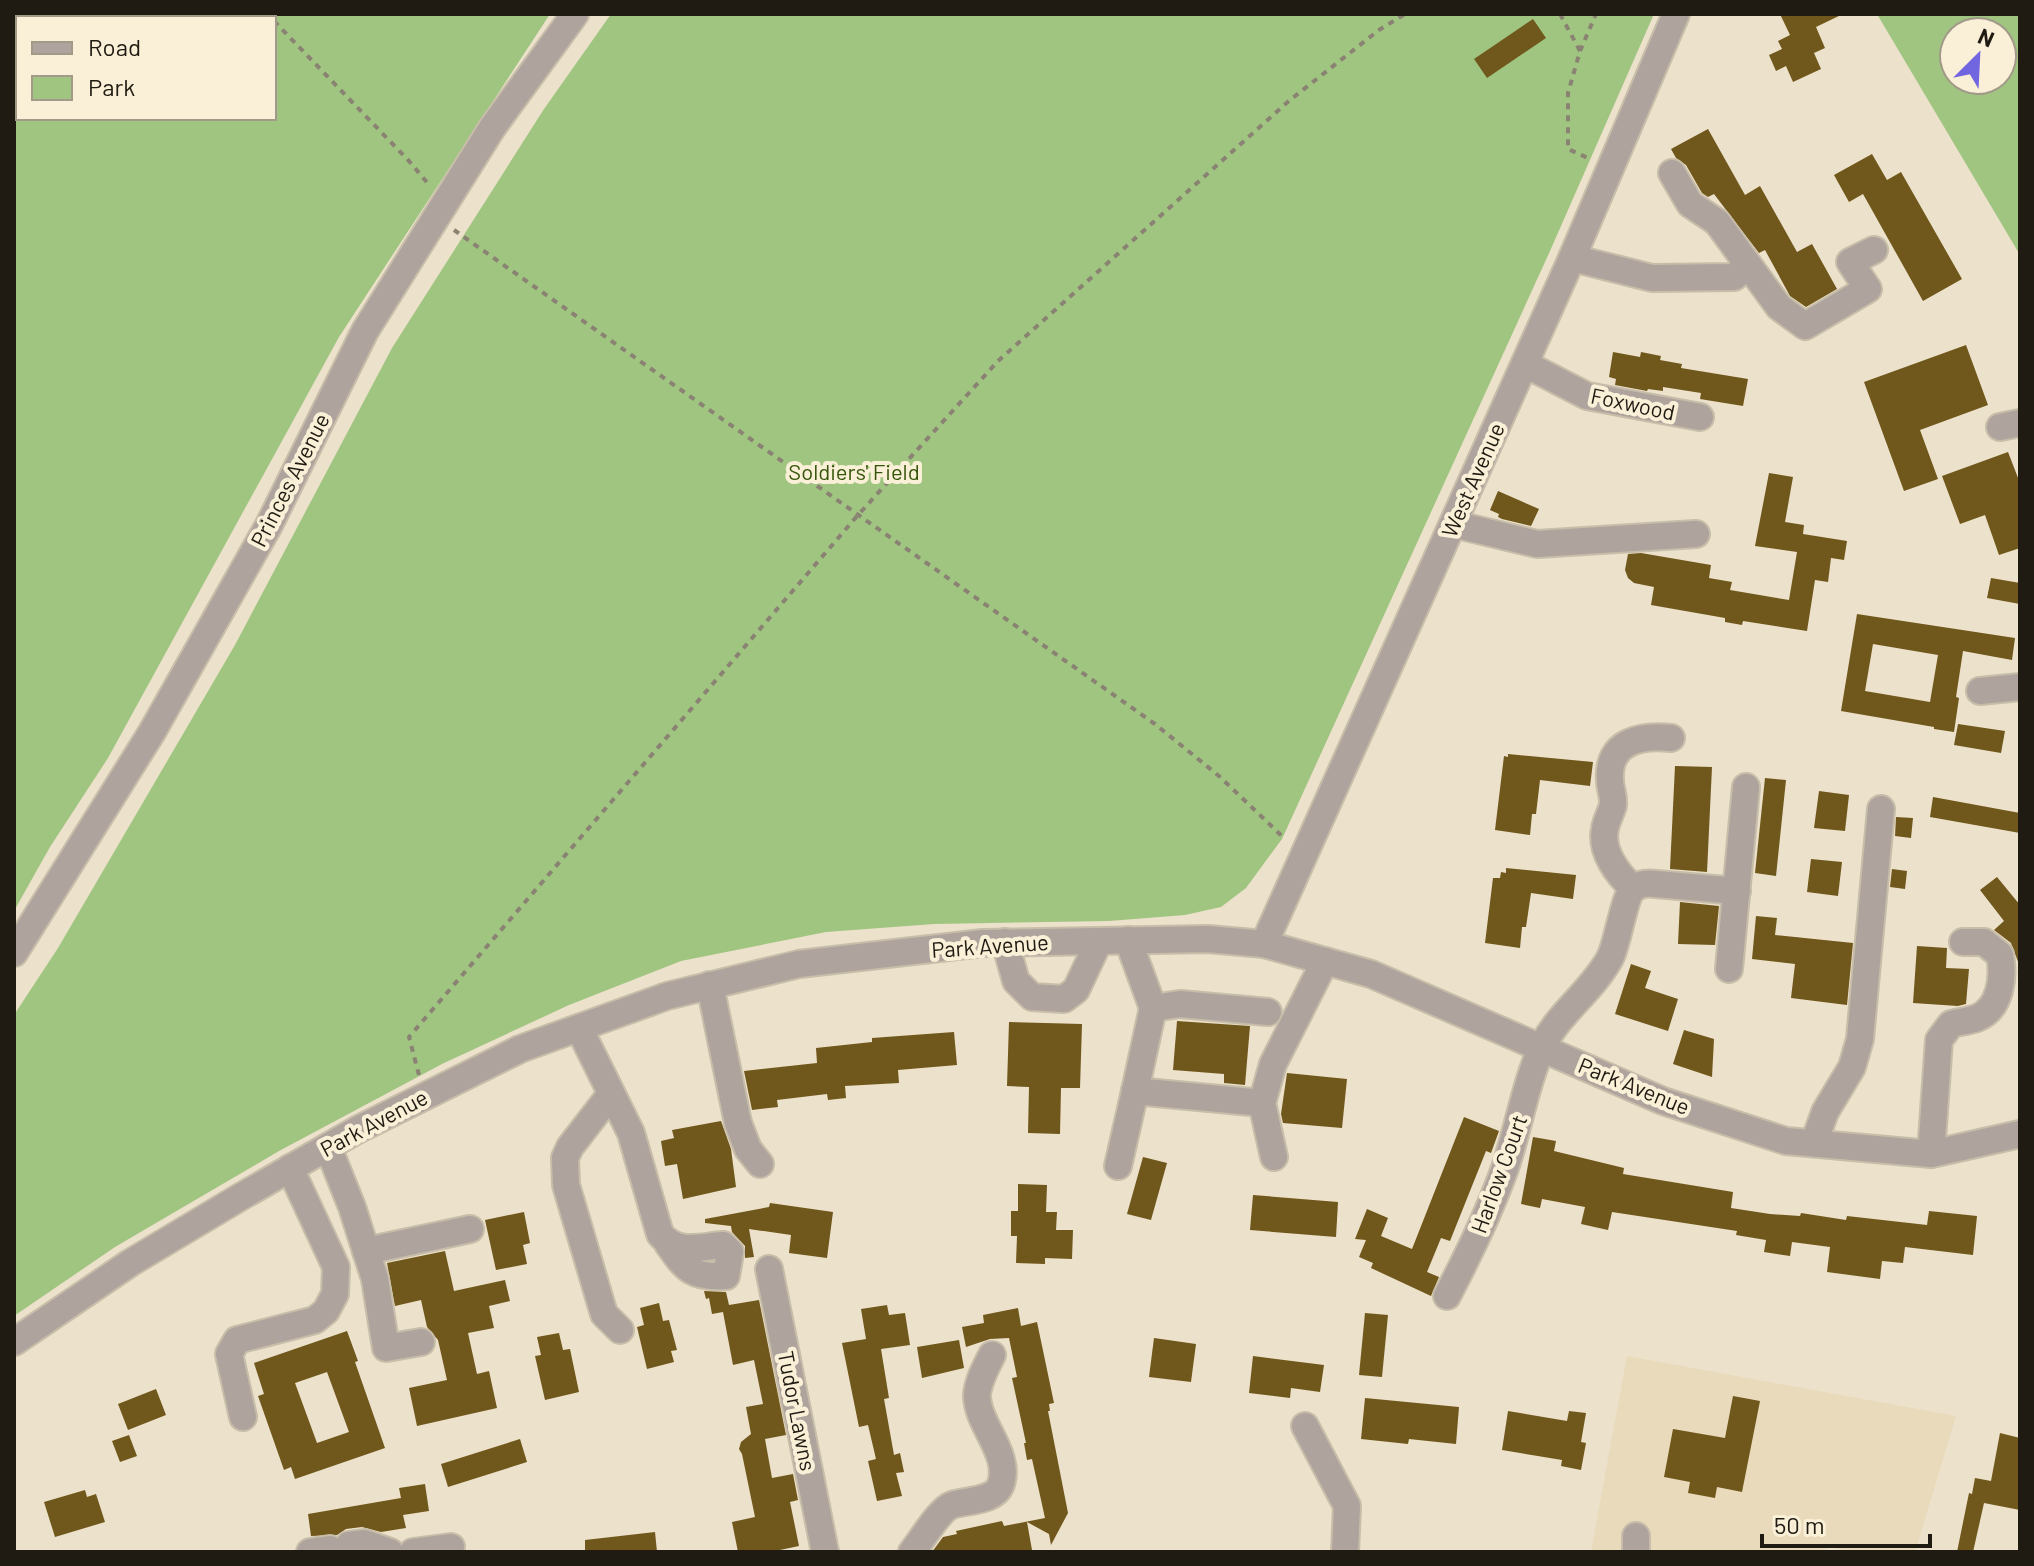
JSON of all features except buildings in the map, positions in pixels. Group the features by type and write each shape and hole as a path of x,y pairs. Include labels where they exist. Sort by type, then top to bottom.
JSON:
{"street":[{"name":"Princes Avenue","path":"14,953 152,732 269,525 365,331 492,128 575,14"},
{"name":"West Avenue","path":"1264,944 1572,258 1676,14"},
{"path":"1672,173 1690,204 1717,222 1779,307 1805,326 1868,289 1850,262 1874,250"},
{"path":"1572,258 1652,278 1734,277 1747,266"},
{"name":"Foxwood","path":"1525,364 1587,396 1700,417"},
{"path":"1453,524 1537,544 1696,534"},
{"path":"1980,691 2020,687"},
{"path":"1671,738 1648,736 1634,739 1615,758 1610,770 1613,803 1604,834 1614,869 1633,888 1644,883 1737,891"},
{"path":"1729,969 1746,787"},
{"path":"1814,1143 1825,1112 1852,1067 1860,1039 1881,809"},
{"name":"Harlow Court","path":"1447,1296 1482,1229 1542,1048 1554,1026 1592,985 1610,958 1633,888"},
{"name":"Park Avenue","path":"14,1342 130,1263 290,1168 520,1049 667,996 799,964 1005,942 1208,939 1264,944 1371,974 1663,1101 1786,1141 1931,1154 2020,1134"},
{"path":"1118,1166 1153,1008 1128,940"},
{"path":"1005,942 1016,981 1032,997 1064,999 1076,990 1099,941"},
{"path":"1931,1154 1939,1040 1951,1024 1979,1018 1988,1010 2000,988 2000,955 1984,942 1963,942"},
{"path":"1274,1157 1262,1103 1273,1064 1325,961"},
{"path":"710,985 738,1123 748,1149 760,1164"},
{"path":"1153,1008 1180,1004 1268,1012"},
{"path":"579,1028 631,1133 660,1234 668,1244"},
{"path":"1135,1091 1262,1103"},
{"path":"611,1094 570,1147 565,1170 566,1185 604,1314 620,1330"},
{"path":"328,1147 375,1279 386,1348 421,1342"},
{"path":"243,1417 229,1354 237,1340 315,1320 326,1311 335,1294 336,1267 290,1168"},
{"path":"366,1251 470,1229"},
{"name":"Tudor Lawns","path":"769,1269 825,1552"},
{"path":"912,1552 948,1506 997,1492 1001,1484 999,1456 977,1396 992,1355"},
{"path":"1305,1426 1347,1506 1345,1552"},
{"path":"330,1549 364,1543 390,1552"},
{"path":"413,1552 451,1547"}],"path":[{"path":"425,1097 409,1037 858,515 998,361 1290,100 1379,30 1405,14"},
{"path":"1560,14 1580,51"},
{"path":"1596,14 1580,51 1568,93 1568,149 1610,168"},
{"path":"276,23 409,161 440,210 528,282 1155,724 1219,776 1303,857"}],"shaded area":[{"path":"1627,1356 1956,1416 1915,1552 1858,1552 1828,1547 1825,1552 1591,1552"}],"green space":[{"path":"14,14 550,14 339,337 108,758 50,847 14,911"},
{"name":"Soldiers' Field","path":"611,14 1654,14 1550,251 1282,839 1246,888 1221,907 1185,915 1109,921 934,924 826,932 681,961 569,1005 442,1064 279,1151 115,1247 14,1316 14,1015 58,948 235,645 392,348 544,109"},
{"path":"1877,14 2020,14 2020,255"}]}
